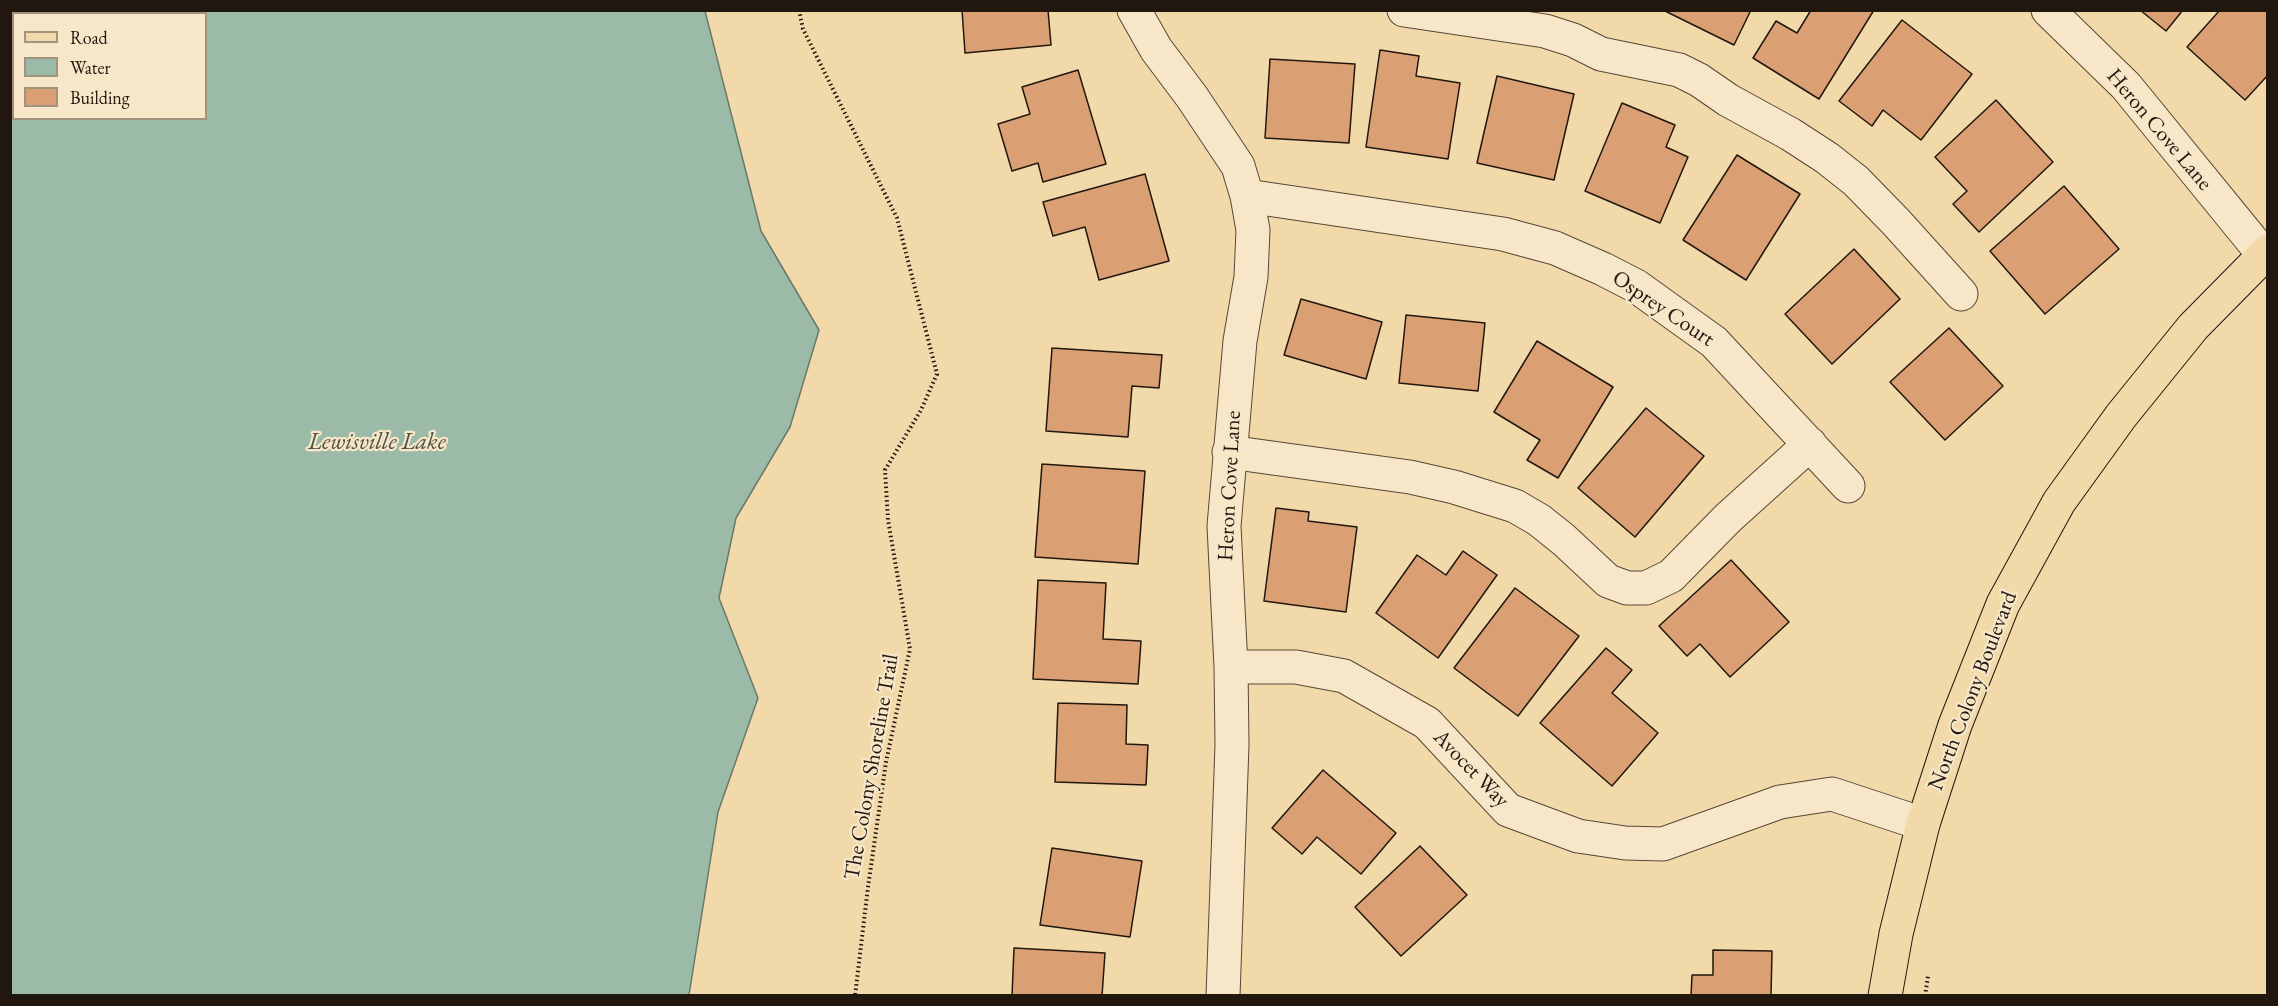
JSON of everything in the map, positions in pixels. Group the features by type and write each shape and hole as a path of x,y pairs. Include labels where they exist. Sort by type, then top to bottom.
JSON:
{"main road":[{"name":"North Colony Boulevard","path":"1886,995 1896,934 1923,824 1955,725 2003,604 2059,502 2121,416 2193,327 2266,256"}],"street":[{"name":"Heron Cove Lane","path":"1134,10 1156,50 1192,97 1238,166 1247,196 1252,230 1251,277 1240,341 1224,526 1231,667 1232,745 1223,996"},
{"path":"1404,10 1545,31 1573,40 1601,54 1679,70 1699,80 1728,100 1790,134 1827,158 1856,181 1961,294"},
{"name":"Heron Cove Lane","path":"2048,10 2126,86 2266,256"},
{"name":"Osprey Court","path":"1247,196 1503,234 1564,252 1636,286 1714,342 1848,486"},
{"path":"1229,452 1410,477 1454,487 1515,506 1539,520 1564,540 1608,581 1627,588 1646,588 1671,576 1728,518 1810,444"},
{"name":"Avocet Way","path":"1231,667 1296,667 1344,676 1427,723 1508,810 1578,836 1625,843 1663,844 1780,802 1832,794 1923,824"}],"path":[{"name":"The Colony Shoreline Trail","path":"799,10 802,29 897,218 937,374 921,410 885,470 888,520 910,649 886,762 855,996"},
{"path":"1925,996 1928,976"}],"water":[{"name":"Lewisville Lake","path":"10,11 705,11 761,231 819,330 790,427 736,518 719,598 758,698 718,812 689,995 11,995"}],"building":[{"path":"962,10 1048,10 1051,45 965,53"},
{"path":"1663,10 1751,10 1734,45"},
{"path":"1811,10 1874,10 1819,99 1753,58 1776,21 1797,33"},
{"path":"2140,10 2183,10 2166,31"},
{"path":"2220,10 2268,10 2268,75 2245,100 2187,47"},
{"path":"1902,20 1972,74 1921,140 1883,110 1872,126 1839,101"},
{"path":"1380,50 1419,56 1416,76 1460,83 1448,159 1366,147"},
{"path":"1270,59 1355,64 1349,143 1265,138"},
{"path":"1078,70 1106,164 1043,182 1038,163 1012,171 998,124 1030,114 1022,87"},
{"path":"1497,76 1574,94 1554,180 1477,163"},
{"path":"1996,100 2053,162 1979,232 1953,204 1967,191 1935,157"},
{"path":"1622,103 1675,125 1666,147 1688,157 1660,223 1585,191"},
{"path":"1737,155 1800,194 1746,280 1683,240"},
{"path":"1145,174 1169,261 1099,280 1085,227 1053,236 1043,202"},
{"path":"2064,186 2119,249 2045,314 1990,251"},
{"path":"1854,249 1900,299 1832,364 1785,314"},
{"path":"1301,299 1382,322 1366,379 1284,355"},
{"path":"1406,315 1485,323 1478,391 1399,383"},
{"path":"1949,328 2003,386 1945,440 1890,382"},
{"path":"1537,341 1613,387 1558,478 1527,460 1540,440 1494,412"},
{"path":"1052,348 1162,355 1159,388 1132,386 1128,437 1046,431"},
{"path":"1646,408 1704,456 1635,537 1578,488"},
{"path":"1042,464 1145,471 1138,564 1035,557"},
{"path":"1276,508 1309,512 1308,521 1357,527 1346,612 1264,601"},
{"path":"1463,551 1497,575 1438,658 1376,613 1417,555 1446,575"},
{"path":"1731,560 1789,622 1730,677 1700,644 1687,656 1659,626"},
{"path":"1038,580 1106,583 1103,639 1141,641 1138,684 1033,679"},
{"path":"1515,588 1579,636 1518,716 1454,668"},
{"path":"1606,648 1632,670 1612,693 1658,733 1612,786 1540,723"},
{"path":"1058,703 1127,705 1126,744 1148,745 1146,785 1055,782"},
{"path":"1323,770 1396,833 1361,874 1317,837 1302,854 1272,828"},
{"path":"1420,846 1467,895 1401,956 1355,907"},
{"path":"1052,848 1142,861 1130,937 1040,925"},
{"path":"1014,948 1105,953 1102,996 1012,996"},
{"path":"1713,950 1772,951 1771,996 1691,996 1692,975 1713,975"}]}
